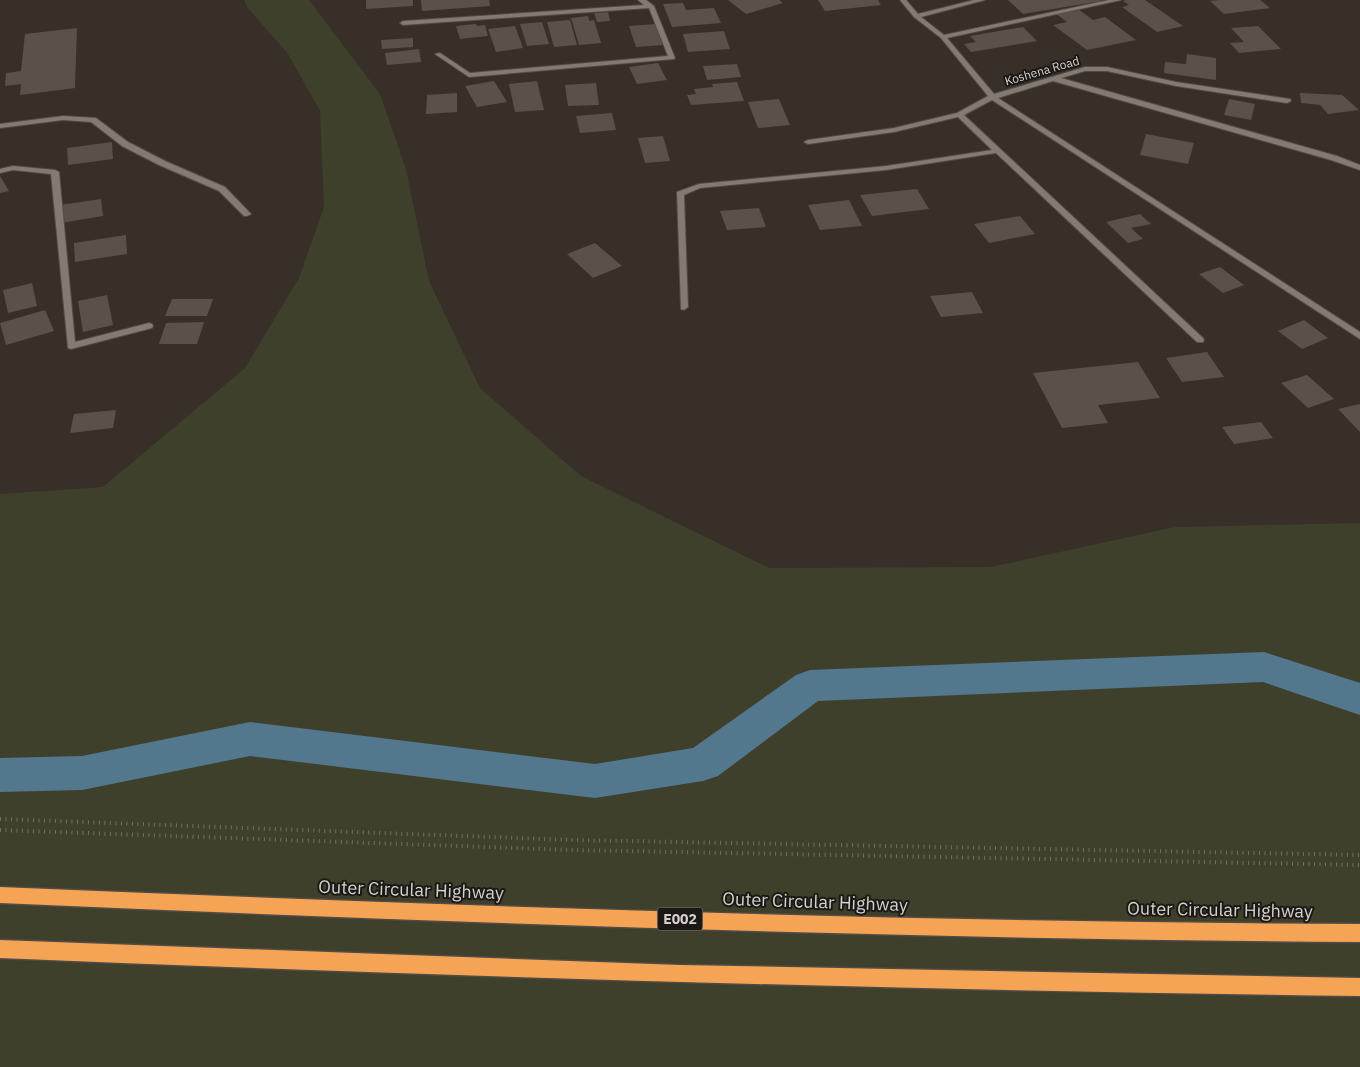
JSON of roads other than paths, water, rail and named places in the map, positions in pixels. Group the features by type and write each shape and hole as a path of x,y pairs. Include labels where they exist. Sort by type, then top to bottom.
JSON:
{"highway":[{"name":"Outer Circular Highway","path":"0,895 250,906 864,925 1360,933"},
{"path":"0,949 820,979 1360,987"}],"street":[{"path":"438,54 469,75 668,59 672,55 652,6 641,0"},
{"name":"Koshena Road","path":"903,0 916,16 944,37 992,97 1085,69 1107,69 1176,84 1287,101"},
{"path":"916,16 982,0"},
{"path":"944,37 1118,0"},
{"path":"404,24 652,6"},
{"path":"1054,79 1334,158 1360,168"},
{"path":"808,142 894,130 959,115 992,97 1360,336"},
{"path":"959,115 1200,340"},
{"path":"0,126 63,118 93,120 125,144 162,163 222,189 247,214"},
{"path":"684,307 680,194 699,186 886,168 997,151"},
{"path":"0,170 13,168 55,172 71,346 149,326"}],"waterway":[{"path":"0,775 82,773 250,739 595,781 703,764 810,686 1264,667 1360,699"}]}
